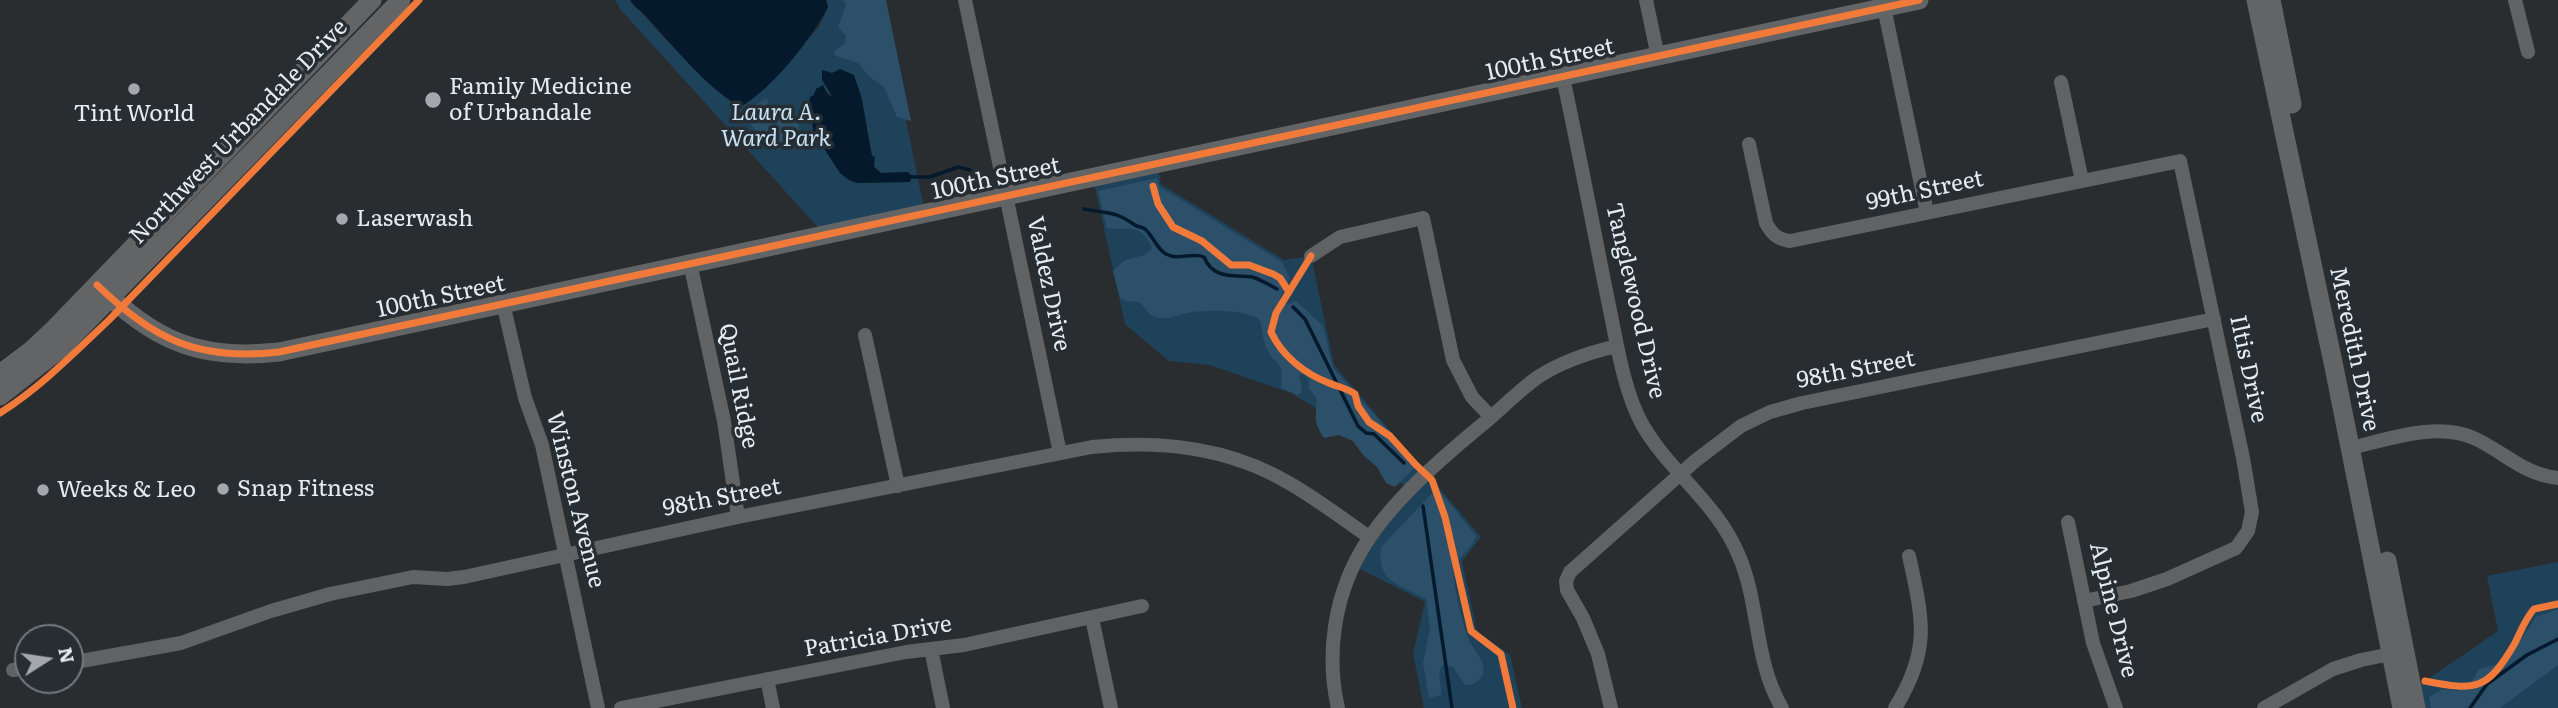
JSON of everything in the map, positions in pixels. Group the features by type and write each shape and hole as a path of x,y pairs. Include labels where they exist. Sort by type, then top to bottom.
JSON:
{"main road":[{"name":"Northwest Urbandale Drive","path":"104,292 372,0"},
{"name":"Northwest Urbandale Drive","path":"104,292 401,0"},
{"name":"100th Street","path":"104,292 135,320 167,338 212,352 250,355 279,352 1919,0"},
{"name":"Meredith Drive","path":"2256,0 2399,653 2416,708"},
{"name":"Meredith Drive","path":"2271,0 2356,447"},
{"path":"0,374 104,292"},
{"path":"0,396 61,348 104,292"},
{"name":"Meredith Drive","path":"2399,653 2402,708"}],"street":[{"name":"Valdez Drive","path":"965,0 1060,453"},
{"path":"1646,0 1658,57"},
{"path":"2515,0 2528,52"},
{"path":"1884,7 1927,213"},
{"name":"Tanglewood Drive","path":"1563,77 1618,346 1632,397 1642,423 1661,450 1721,521 1741,559 1765,670 1782,708"},
{"path":"2061,82 2082,181"},
{"name":"99th Street","path":"1749,144 1766,223 1772,234 1780,240 1801,240 2180,161"},
{"name":"Iltis Drive","path":"2084,601 2131,591 2167,579 2236,548 2248,531 2252,512 2180,161"},
{"path":"1311,256 1340,237 1423,218 1452,360 1472,397 1490,417"},
{"name":"Quail Ridge","path":"690,263 724,421 738,517"},
{"name":"Winston Avenue","path":"503,303 525,398 542,445 598,708"},
{"name":"98th Street","path":"1611,708 1598,654 1583,618 1567,590 1566,582 1570,572 1681,474 1741,426 1770,412 2214,319"},
{"path":"865,335 898,486"},
{"path":"1338,708 1332,668 1336,621 1349,575 1369,537 1385,515 1458,444 1539,377 1573,360 1618,346"},
{"path":"2356,447 2420,433 2448,431 2476,439 2533,473 2558,478"},
{"name":"98th Street","path":"84,660 181,643 271,611 330,594 413,577 464,577 738,517 1060,453 1127,444 1161,444 1202,449 1232,457 1289,482 1369,537"},
{"name":"Alpine Drive","path":"2068,522 2093,643 2116,708"},
{"path":"1895,708 1910,683 1921,643 1922,615 1909,556"},
{"name":"Patricia Drive","path":"621,708 964,645 1142,606"},
{"path":"1092,618 1111,708"},
{"path":"931,649 943,708"},
{"path":"2264,708 2333,669 2361,660 2399,653"},
{"path":"768,679 773,708"}],"green space":[{"name":"Laura A. Ward Park","path":"615,0 630,0 668,42 734,103 761,92 819,27 828,7 826,0 881,0 925,213 825,235 620,9","holes":["822,70 855,79 861,94 874,166 881,173 908,172 910,182 857,183 849,180 840,173 813,130 809,103 817,88 821,87 832,96"]},
{"path":"843,0 886,0 911,121 897,117 884,87 870,77 858,63 836,56 834,52 845,43 846,36 838,27 846,5"},
{"path":"767,98 770,111 789,108 798,120 796,135 781,149 755,129 745,111"},
{"path":"1157,164 1161,184 1284,260 1311,256 1334,365 1481,537 1462,561 1477,631 1510,655 1522,708 1424,708 1413,654 1425,602 1354,566 1409,492 1360,435 1291,393 1210,365 1169,361 1125,324 1093,178"},
{"path":"1157,178 1160,187 1282,262 1290,279 1280,298 1286,304 1296,301 1323,326 1333,368 1401,445 1414,468 1395,487 1386,483 1377,467 1363,455 1353,441 1339,435 1324,438 1316,422 1316,397 1309,389 1309,379 1303,374 1299,375 1302,388 1298,395 1281,388 1280,366 1269,354 1259,319 1243,313 1222,311 1200,311 1159,318 1150,315 1140,302 1120,298 1113,271 1125,260 1144,255 1152,248 1148,239 1138,230 1107,228 1098,191"},
{"path":"1437,488 1476,536 1453,567 1465,628 1484,670 1478,681 1465,685 1453,667 1443,665 1439,676 1441,695 1429,698 1423,663 1430,629 1426,599 1392,581 1382,568 1380,559 1381,547"},
{"path":"2558,562 2558,708 2416,708 2412,690 2498,631 2487,576"},
{"path":"2558,609 2558,665 2500,708 2431,708 2429,697 2442,689 2458,691 2473,680 2479,669 2506,662 2536,617"}],"shaded area":[{"path":"630,0 826,0 828,7 812,33 779,75 742,106 718,92"},
{"path":"840,69 854,75 862,100 871,152 873,157 875,156 874,167 881,173 908,172 912,176 910,182 857,183 849,180 840,173 814,133 810,97 823,85 828,95 832,96 822,80 822,70 832,73"}],"waterway":[{"path":"907,177 930,177 958,167 970,170"},
{"path":"1084,209 1116,215 1144,228 1166,254 1176,257 1204,257 1212,269 1218,272 1230,276 1252,277 1277,289"},
{"path":"1293,307 1305,319 1358,426 1366,433 1374,434 1404,463"},
{"path":"1423,506 1452,708"},
{"path":"2470,708 2487,684 2527,655 2558,639"}],"cycle path":[{"path":"0,413 43,381 109,320 419,0"},
{"path":"97,285 138,320 179,342 224,353 279,352 1919,0"},
{"path":"1153,186 1158,204 1173,227 1202,241 1231,265 1249,265 1273,274 1280,278 1289,292"},
{"path":"1311,256 1276,313 1271,332 1281,349 1303,369 1355,394 1358,406 1369,422 1390,436 1432,480 1445,517 1471,631 1501,654 1513,708"},
{"path":"2425,681 2469,686 2488,679 2505,659 2534,609 2558,604"}],"place":[{"name":"Tint World","path":"134,89"},
{"name":"Family Medicine of Urbandale","path":"433,100"},
{"name":"Laserwash","path":"342,219"},
{"name":"Snap Fitness","path":"223,489"},
{"name":"Weeks & Leo","path":"43,490"}]}
